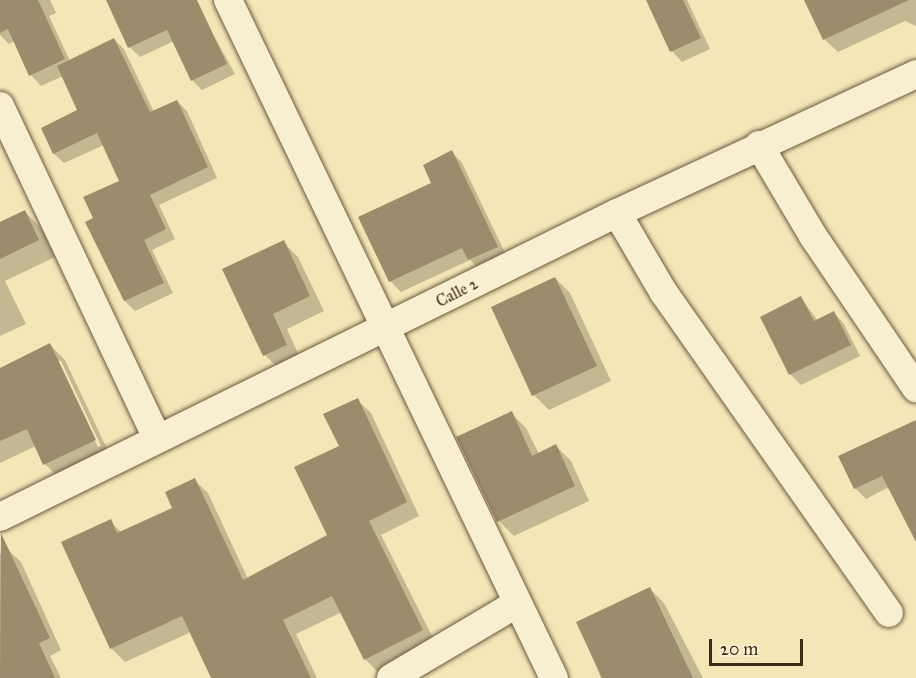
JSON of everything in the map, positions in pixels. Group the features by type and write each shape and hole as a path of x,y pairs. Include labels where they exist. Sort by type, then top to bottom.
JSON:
{"street":[{"path":"228,0 554,678"},
{"name":"Calle 2","path":"0,517 617,213 759,145 916,74"},
{"path":"0,106 157,438"},
{"path":"759,145 813,236 916,388"},
{"path":"617,213 664,293 889,613"},
{"path":"391,678 518,603"}],"building":[{"path":"0,0 38,0 65,59 29,76 8,29 0,33"},
{"path":"106,0 197,0 227,64 191,81 167,30 128,48"},
{"path":"646,0 683,0 701,38 670,52"},
{"path":"804,0 909,0 823,40"},
{"path":"114,38 150,112 177,100 208,167 150,195 166,229 144,240 164,283 124,301 85,222 93,218 83,197 119,181 97,133 53,154 41,128 77,110 57,66"},
{"path":"452,150 498,247 468,260 462,248 389,282 358,217 431,183 423,165"},
{"path":"25,210 39,240 0,259 0,222"},
{"path":"284,240 310,296 273,314 287,345 263,356 222,269"},
{"path":"555,277 597,366 532,396 491,307"},
{"path":"801,296 814,321 834,311 851,345 789,375 760,317"},
{"path":"50,343 96,440 43,465 27,429 0,441 0,368"},
{"path":"358,398 407,502 369,521 423,630 364,660 332,596 283,620 311,678 211,678 182,616 110,649 61,542 111,519 117,533 172,508 165,492 195,478 243,580 327,535 294,467 339,446 323,414"},
{"path":"512,411 532,456 556,444 575,486 497,522 456,437"},
{"path":"916,420 916,542 882,476 854,489 838,456"},
{"path":"1,533 50,638 39,643 55,678 0,678"},
{"path":"650,587 693,678 602,678 576,622"}]}
